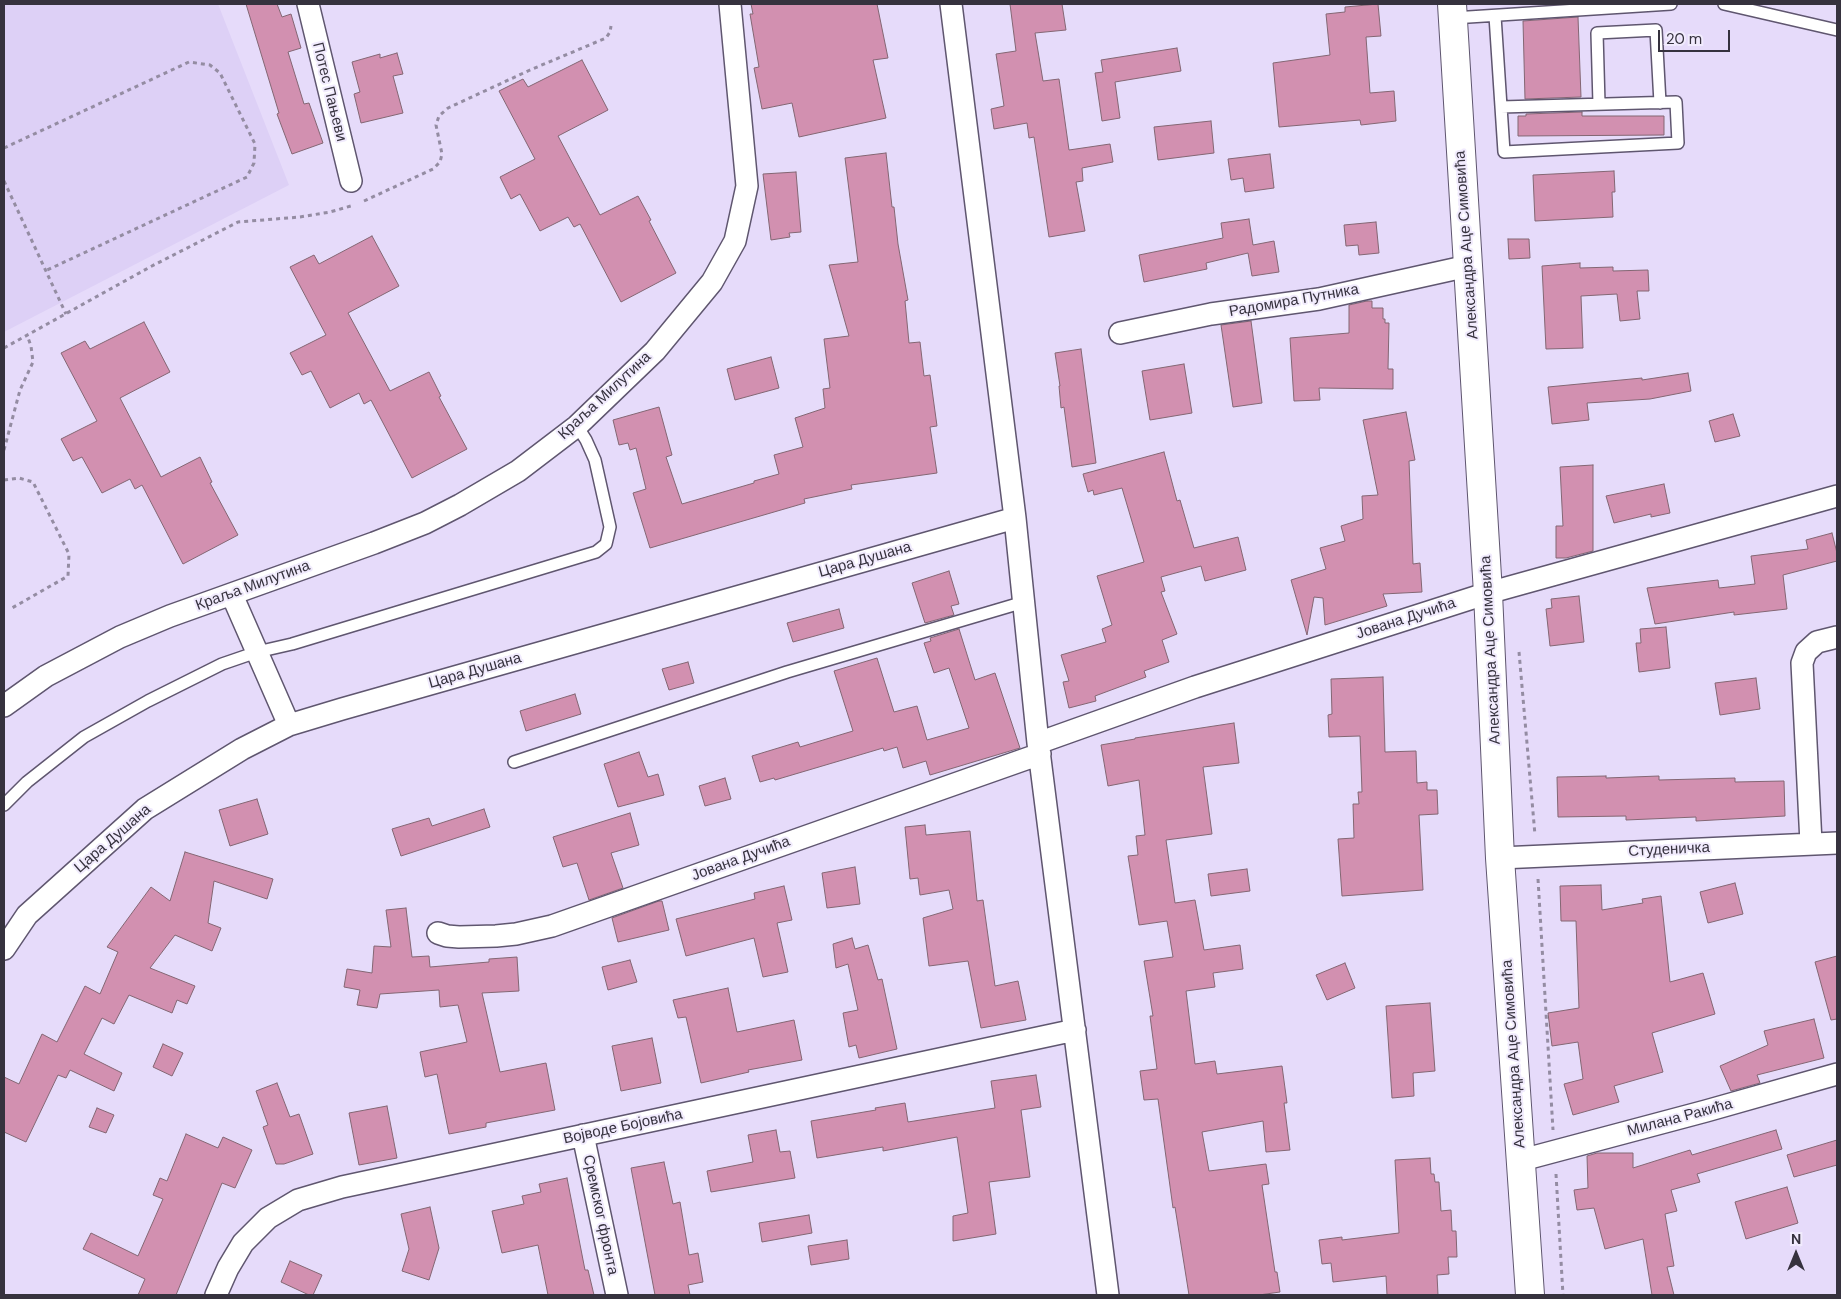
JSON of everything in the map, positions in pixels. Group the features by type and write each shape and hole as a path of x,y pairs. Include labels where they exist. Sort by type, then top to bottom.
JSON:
{"street":[{"name":"Потес Пањеви","path":"308,4 351,181"},
{"name":"Краља Милутина","path":"4,706 46,676 120,637 170,616 232,595 425,523 460,506 518,471 577,426 655,351 712,282 735,241 747,186 730,4"},
{"path":"951,4 1015,518 1039,748 1108,1295"},
{"name":"Александра Аце Симовића","path":"1452,11 1488,592 1500,858 1530,1295"},
{"name":"Радомира Путника","path":"1120,333 1212,314 1318,299 1468,266"},
{"name":"Јована Дучића","path":"438,933 459,937 496,936 516,934 552,926 1039,748 1195,687 1488,592 1837,496"},
{"name":"Цара Душана","path":"4,950 27,915 145,809 242,749 288,725 342,708 1015,518"},
{"path":"232,595 288,725"},
{"path":"1811,843 1802,663 1806,652 1817,642 1837,637"},
{"name":"Студеничка","path":"1500,858 1837,843"},
{"name":"Војводе Бојовића","path":"216,1295 228,1268 243,1243 268,1218 298,1200 342,1187 1075,1030"},
{"name":"Милана Ракића","path":"1522,1160 1837,1074"},
{"name":"Сремског фронта","path":"584,1136 617,1295"}],"lane":[{"path":"1452,11 1495,16 1671,4"},
{"path":"1724,4 1837,30"},
{"path":"1495,16 1501,107 1504,152 1678,143 1676,102 1501,107"},
{"path":"1599,104 1598,33 1656,30 1660,103"},
{"path":"4,805 27,782 84,737 148,700 222,664 596,552 606,544 610,527 595,460 577,426"},
{"path":"514,762 786,672 1024,602"}],"path":[{"path":"4,348 150,267 238,222 300,217 330,212 360,203 433,169 440,162 442,154 436,125 439,116 443,112 530,70 606,38 611,26"},
{"path":"4,148 190,62 210,65 220,72 255,144 254,163 247,177 44,271"},
{"path":"4,181 44,271 66,314"},
{"path":"4,450 20,390 32,362 31,346 27,335"},
{"path":"4,480 18,478 32,482 70,554 68,576 12,608"},
{"path":"1518,644 1536,856 1563,1295"}],"shaded area":[{"path":"4,4 218,4 289,185 4,332"}],"building":[{"path":"246,4 277,4 282,17 291,14 301,48 288,52 304,104 309,103 323,143 292,154 277,114 279,113"},
{"path":"751,4 877,4 888,58 873,60 886,118 799,137 792,103 762,109 754,68 759,67 750,14 753,14"},
{"path":"1010,4 1062,4 1066,30 1035,33 1043,81 1059,79 1069,150 1110,144 1113,162 1082,168 1083,181 1076,182 1085,231 1049,237 1034,137 1029,138 1027,123 994,129 991,109 1004,106 996,54 1016,51"},
{"path":"1378,4 1381,36 1366,37 1370,93 1394,91 1396,121 1361,125 1360,120 1279,127 1273,63 1330,55 1326,14 1345,12 1345,7"},
{"path":"1578,17 1581,97 1525,99 1523,21"},
{"path":"1177,48 1181,71 1115,82 1120,118 1102,121 1095,73 1103,72 1101,60"},
{"path":"397,53 403,74 393,76 403,113 361,123 354,94 360,92 352,62 380,54 380,58"},
{"path":"582,60 608,110 558,136 600,215 638,196 676,273 621,302 580,224 574,227 568,217 540,231 520,194 511,199 500,177 535,159 499,91 523,79 528,87"},
{"path":"1582,112 1582,116 1664,116 1664,135 1518,136 1518,116"},
{"path":"1211,121 1214,153 1158,160 1154,127"},
{"path":"886,153 892,207 894,207 898,244 908,300 905,301 909,343 920,342 924,376 930,375 937,426 930,427 937,473 851,485 852,489 804,499 805,503 650,548 633,493 646,489 636,448 630,450 628,443 619,445 613,420 659,407 672,455 666,457 682,504 779,474 774,455 803,447 795,418 825,408 823,389 830,388 824,339 849,336 829,265 858,262 845,158"},
{"path":"1270,154 1274,188 1245,192 1243,178 1231,180 1228,159"},
{"path":"1614,171 1615,192 1612,192 1613,217 1535,221 1533,175"},
{"path":"796,172 801,232 789,233 790,237 771,240 763,174"},
{"path":"1249,219 1253,245 1274,241 1279,272 1252,276 1248,253 1206,263 1207,269 1144,282 1139,255 1223,238 1221,223"},
{"path":"1376,222 1379,253 1359,255 1358,245 1346,246 1344,225"},
{"path":"372,236 399,286 348,313 390,391 429,372 441,396 439,397 467,449 412,478 371,400 364,404 359,393 330,408 311,371 302,375 290,353 326,335 290,267 314,255 319,264"},
{"path":"1508,239 1529,239 1530,258 1509,259"},
{"path":"1580,263 1580,268 1613,267 1613,271 1648,270 1649,291 1637,291 1640,319 1620,321 1617,294 1581,296 1583,348 1546,349 1542,266"},
{"path":"1372,301 1372,308 1383,308 1383,319 1385,319 1385,323 1389,323 1388,369 1393,369 1393,389 1319,388 1320,400 1294,401 1290,338 1349,333 1349,305"},
{"path":"1251,321 1262,403 1233,407 1221,325"},
{"path":"144,322 170,372 120,398 161,477 200,457 212,482 210,483 238,535 183,564 142,485 135,489 130,479 102,493 82,457 73,461 61,439 97,421 61,353 85,341 90,349"},
{"path":"1081,349 1096,463 1072,467 1064,407 1061,408 1055,353"},
{"path":"771,357 779,388 735,400 727,369"},
{"path":"1184,364 1192,413 1150,420 1142,371"},
{"path":"1688,373 1691,391 1650,399 1587,403 1589,420 1552,424 1548,387 1642,378 1642,380"},
{"path":"1406,412 1415,460 1409,461 1413,564 1420,563 1422,592 1383,594 1387,606 1325,625 1323,598 1314,597 1307,635 1291,580 1326,569 1320,548 1345,541 1341,526 1363,519 1362,496 1378,495 1363,420"},
{"path":"1733,414 1740,436 1715,442 1709,421"},
{"path":"1164,452 1177,501 1180,500 1194,548 1238,537 1246,570 1205,581 1201,566 1161,577 1165,591 1161,592 1177,634 1162,640 1169,662 1144,671 1146,677 1095,696 1096,701 1069,708 1063,682 1069,681 1061,655 1106,642 1102,629 1112,625 1097,576 1144,562 1122,488 1094,495 1093,490 1088,492 1083,474"},
{"path":"1593,465 1593,551 1566,558 1556,558 1556,526 1563,526 1560,467"},
{"path":"1664,484 1670,513 1651,517 1651,514 1614,523 1606,496"},
{"path":"1832,533 1837,561 1783,575 1787,609 1734,615 1734,612 1655,624 1647,588 1718,580 1719,588 1755,584 1751,556 1808,549 1806,540"},
{"path":"949,571 959,604 951,606 954,615 925,623 912,583"},
{"path":"1579,596 1584,642 1550,646 1546,609 1552,608 1551,599"},
{"path":"839,609 844,628 793,642 787,623"},
{"path":"1666,627 1670,668 1639,672 1636,643 1641,643 1640,629"},
{"path":"959,629 975,680 995,673 1020,748 930,775 926,761 903,768 897,747 884,751 883,748 775,780 774,778 760,782 752,756 798,742 800,747 853,731 834,671 877,658 894,712 917,706 927,740 969,728 949,668 934,673 924,643 931,641 930,638"},
{"path":"688,662 694,683 669,690 662,669"},
{"path":"1383,677 1385,752 1416,751 1417,783 1427,782 1427,790 1437,790 1438,814 1419,815 1423,890 1342,896 1338,839 1354,838 1353,804 1359,804 1358,792 1362,792 1360,736 1329,737 1328,715 1332,714 1331,679"},
{"path":"1756,678 1760,709 1720,715 1715,683"},
{"path":"575,694 581,714 526,731 520,711"},
{"path":"1234,723 1239,763 1203,767 1212,834 1166,840 1175,903 1195,900 1204,950 1240,945 1243,969 1213,973 1215,987 1186,991 1195,1064 1215,1061 1217,1074 1282,1066 1287,1103 1284,1103 1290,1150 1266,1152 1263,1121 1202,1132 1209,1171 1266,1164 1269,1184 1262,1185 1275,1272 1277,1272 1280,1292 1259,1295 1189,1295 1175,1207 1173,1208 1158,1099 1144,1100 1140,1071 1157,1069 1150,1016 1153,1016 1144,961 1173,957 1167,921 1139,925 1128,856 1138,855 1136,836 1145,835 1139,780 1108,786 1101,745"},
{"path":"639,752 648,777 658,774 664,795 618,807 604,764"},
{"path":"1606,776 1606,778 1659,776 1659,780 1735,778 1735,782 1784,781 1785,816 1696,821 1696,817 1626,820 1626,816 1558,817 1557,777"},
{"path":"725,778 731,799 705,806 699,786"},
{"path":"257,799 268,834 230,846 219,810"},
{"path":"484,809 490,827 401,856 392,829 429,818 432,826"},
{"path":"630,813 639,845 611,853 623,888 589,900 577,863 563,867 553,837"},
{"path":"925,825 926,835 970,831 977,901 983,900 995,986 1018,981 1026,1020 981,1028 968,961 929,966 923,918 953,909 949,890 920,895 918,878 910,879 905,827"},
{"path":"185,852 273,879 267,899 214,881 208,923 221,928 212,951 175,935 150,968 195,986 187,1004 177,1000 172,1013 129,995 114,1024 102,1018 84,1054 122,1073 114,1091 70,1070 66,1078 58,1075 26,1142 4,1132 4,1077 19,1084 42,1034 57,1042 85,986 100,994 118,952 107,947 151,887 170,901"},
{"path":"855,867 860,904 827,908 822,873"},
{"path":"1247,869 1250,891 1211,896 1208,874"},
{"path":"1735,883 1743,914 1708,923 1700,892"},
{"path":"1601,885 1602,910 1643,903 1642,899 1661,896 1670,982 1703,973 1715,1014 1652,1033 1663,1072 1614,1086 1619,1102 1573,1115 1564,1084 1583,1079 1578,1042 1552,1046 1548,1013 1579,1008 1576,921 1561,921 1560,886"},
{"path":"784,886 792,920 777,923 788,972 763,977 754,938 686,956 676,919 755,899 754,893"},
{"path":"662,901 669,930 618,942 612,918"},
{"path":"406,908 412,957 429,956 430,967 489,962 489,959 517,957 519,991 482,993 500,1072 546,1063 555,1110 486,1123 486,1127 449,1134 437,1074 425,1077 420,1052 467,1042 458,1005 440,1007 439,990 380,994 377,1008 357,1005 360,990 344,987 347,969 372,973 374,946 391,947 386,910"},
{"path":"852,938 855,949 868,945 878,980 882,979 897,1049 859,1058 856,1045 849,1047 843,1013 858,1010 848,964 836,968 833,944"},
{"path":"1837,956 1837,1019 1831,1020 1815,962"},
{"path":"630,960 637,982 608,990 602,967"},
{"path":"1345,963 1355,988 1327,1000 1316,975"},
{"path":"728,988 737,1032 794,1020 802,1060 748,1070 749,1072 701,1083 686,1017 678,1018 673,1000"},
{"path":"1430,1003 1435,1071 1413,1073 1414,1096 1392,1098 1386,1006"},
{"path":"1814,1019 1824,1058 1757,1075 1760,1083 1731,1091 1720,1066 1768,1045 1764,1031"},
{"path":"652,1038 661,1083 621,1091 612,1046"},
{"path":"163,1044 183,1053 172,1076 153,1067"},
{"path":"1036,1075 1041,1107 1021,1110 1030,1177 989,1182 996,1234 953,1241 953,1216 968,1213 957,1137 883,1151 883,1147 817,1158 811,1121 905,1103 908,1122 995,1108 991,1081"},
{"path":"277,1083 290,1117 299,1114 313,1154 284,1164 276,1164 263,1127 268,1125 256,1091"},
{"path":"387,1106 397,1158 359,1165 349,1113"},
{"path":"97,1108 114,1115 106,1133 89,1127"},
{"path":"776,1130 780,1152 790,1151 795,1178 711,1192 707,1171 753,1162 748,1135"},
{"path":"1776,1130 1782,1149 1697,1174 1700,1182 1671,1190 1677,1211 1665,1214 1674,1266 1667,1267 1674,1295 1652,1295 1643,1239 1605,1249 1594,1208 1577,1210 1574,1190 1588,1188 1587,1156 1597,1153 1633,1153 1633,1168 1690,1150 1692,1155"},
{"path":"186,1134 218,1148 223,1137 252,1150 235,1188 222,1183 176,1295 138,1295 145,1279 83,1249 91,1233 138,1256 163,1199 153,1195 160,1178 167,1181"},
{"path":"1837,1140 1837,1165 1794,1177 1787,1155"},
{"path":"1430,1158 1431,1174 1434,1174 1435,1182 1439,1182 1441,1211 1451,1210 1452,1231 1456,1231 1457,1257 1448,1257 1449,1274 1437,1275 1438,1295 1387,1295 1386,1276 1333,1282 1331,1263 1322,1264 1319,1240 1342,1237 1342,1240 1399,1233 1395,1160"},
{"path":"664,1162 673,1204 680,1202 689,1255 698,1253 703,1282 688,1285 690,1295 655,1295 631,1168"},
{"path":"567,1178 585,1270 588,1270 594,1295 548,1295 538,1245 502,1253 492,1211 524,1204 522,1196 541,1192 539,1184"},
{"path":"1787,1187 1798,1223 1746,1239 1735,1202"},
{"path":"430,1207 439,1248 429,1280 402,1271 409,1249 401,1214"},
{"path":"809,1215 812,1233 762,1242 759,1223"},
{"path":"847,1240 849,1259 811,1265 808,1246"},
{"path":"290,1261 322,1275 313,1295 309,1295 281,1282"}]}
